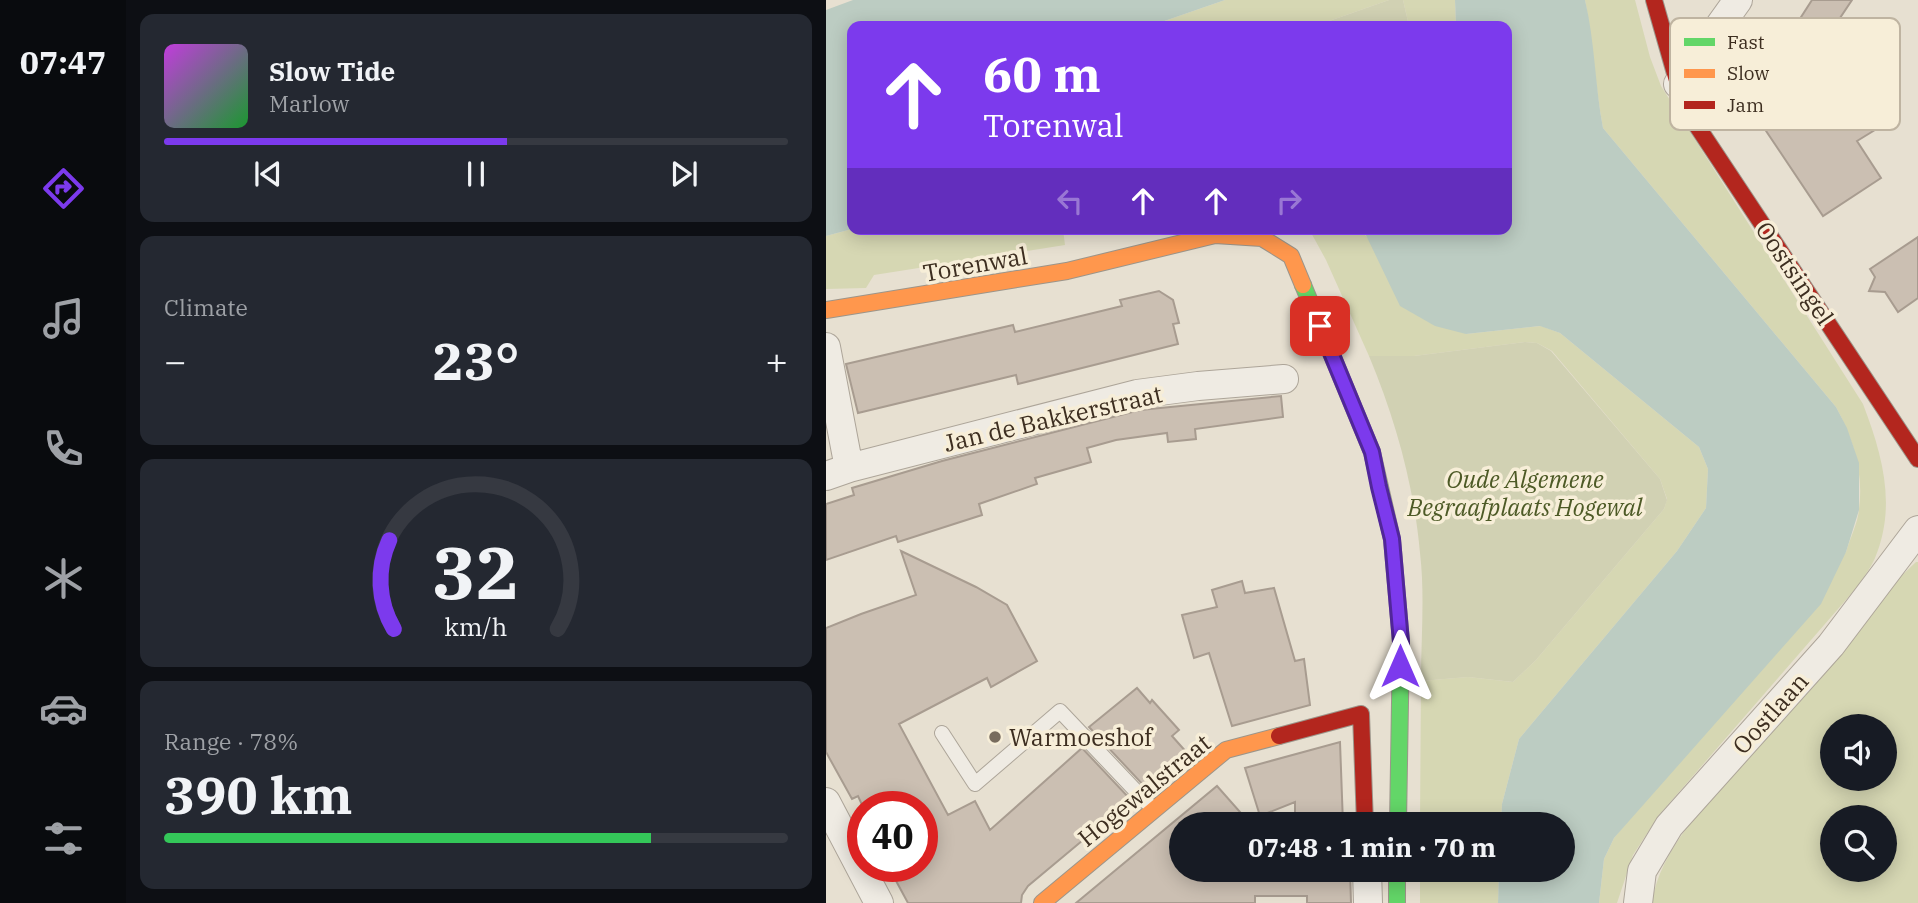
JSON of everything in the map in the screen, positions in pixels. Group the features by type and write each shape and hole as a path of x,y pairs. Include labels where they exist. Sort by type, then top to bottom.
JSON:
{"street":[{"name":"Oostsingel","path":"1654,0 1670,56"},
{"path":"1725,18 1738,0"},
{"name":"Oostsingel","path":"1701,130 1918,459"},
{"name":"Torenwal","path":"826,310 1067,271 1215,236 1239,235"},
{"name":"Torenwal","path":"1264,235 1290,256 1372,452 1392,539 1405,689 1398,727 1398,812"},
{"path":"826,347 837,472"},
{"name":"Jan de Bakkerstraat","path":"837,472 1137,394 1284,379"},
{"name":"Oostlaan","path":"1638,903 1642,871 1670,826 1831,645 1918,530"},
{"name":"Hogewalstraat","path":"1042,903 1226,750 1361,714 1365,812"},
{"path":"826,802 879,903"},
{"path":"1367,882 1368,903"},
{"path":"1397,882 1397,903"}],"lane":[{"path":"942,733 975,784 1060,711 1153,809"}],"green space":[{"path":"1225,0 1389,0 1329,21 1164,21"},
{"path":"1389,0 1403,0 1408,21 1329,21"},
{"path":"1403,0 1455,0 1456,21 1408,21"},
{"path":"1585,0 1635,0 1650,57 1661,86 1670,100 1670,130 1689,130 1863,404 1881,461 1886,499 1882,538 1863,579 1659,815 1633,855 1617,903 1599,903 1604,859 1614,838 1846,552 1856,525 1860,482 1856,456 1836,407 1603,128"},
{"path":"847,230 847,235 1064,235 1065,245 874,275 866,288 826,289 826,236"},
{"path":"1312,235 1365,235 1466,334 1541,326 1560,333 1699,447 1708,469 1706,508 1677,551 1519,739 1502,812 1420,812 1421,681 1468,677 1513,682 1536,660 1664,509 1667,499 1660,479 1552,351 1537,343 1525,342 1414,356 1369,356"},
{"name":"Oude Algemene Begraafplaats Hogewal","path":"1525,342 1537,343 1551,351 1660,479 1667,500 1664,509 1536,660 1513,682 1468,677 1421,681 1422,585 1413,502 1395,428 1369,356 1414,356"},
{"path":"1918,562 1918,903 1652,903 1657,883 1675,845 1896,581"},
{"path":"1420,882 1499,882 1498,903 1420,903"}],"shaded area":[{"path":"853,0 1225,0 1164,21 847,21 847,230 826,236 826,10"},
{"path":"1455,0 1585,0 1603,128 1836,407 1847,428 1859,463 1859,510 1846,552 1821,604 1614,838 1604,859 1599,903 1498,903 1499,882 1575,882 1575,812 1502,812 1502,804 1519,739 1677,551 1706,508 1708,469 1699,447 1560,333 1540,326 1466,334 1435,326 1400,306 1366,235 1512,235 1512,21 1456,21"}],"building":[{"path":"1812,0 1852,0 1840,18 1800,18"},
{"path":"1765,130 1875,130 1857,141 1881,178 1823,216"},
{"path":"1918,237 1918,298 1898,312 1885,292 1869,291 1875,277 1870,269"},
{"path":"1159,291 1173,300 1179,323 1173,324 1178,344 1018,384 1016,375 858,413 846,364 1013,325 1015,332 1122,306 1120,300"},
{"path":"1281,396 1283,417 1195,429 1196,439 1168,442 1167,433 1116,440 1087,448 1091,462 1035,478 1037,484 979,504 982,515 898,542 896,536 826,560 826,504 854,495 852,488 942,461 1140,410"},
{"path":"901,551 1007,605 1037,661 991,687 987,678 899,724 935,791 848,791 826,752 826,628 916,595"},
{"path":"1242,581 1245,593 1274,588 1295,661 1304,659 1310,705 1232,726 1209,653 1194,658 1182,615 1217,607 1212,590"},
{"path":"1137,688 1150,703 1152,700 1179,730 1172,736 1188,754 1146,788 1089,727"},
{"path":"1340,742 1343,812 1295,812 1295,802 1270,812 1259,812 1245,768"},
{"path":"1082,748 1131,800 1028,886 1022,895 1021,903 908,903 897,882 938,882 938,796 948,815 975,801 990,830"},
{"path":"1217,786 1240,812 1186,812"},
{"path":"1169,826 1169,882 1350,882 1351,903 1307,903 1307,896 1255,896 1255,903 1076,903"}],"traffic: fast":[{"path":"1303,285 1372,452 1392,539 1401,642 1398,812"},
{"path":"1397,882 1397,903"}],"traffic: slow":[{"path":"826,310 1067,271 1215,235 1262,238 1291,256 1303,285"},
{"path":"1042,903 1226,750 1279,736"}],"traffic: jam":[{"path":"1654,0 1670,56"},
{"path":"1700,130 1918,459"},
{"path":"1279,736 1361,714 1365,812"}],"place":[{"name":"Warmoeshof","path":"995,737"}],"route":[{"path":"1320,326 1372,452 1392,539 1401,642 1400,666"}]}
